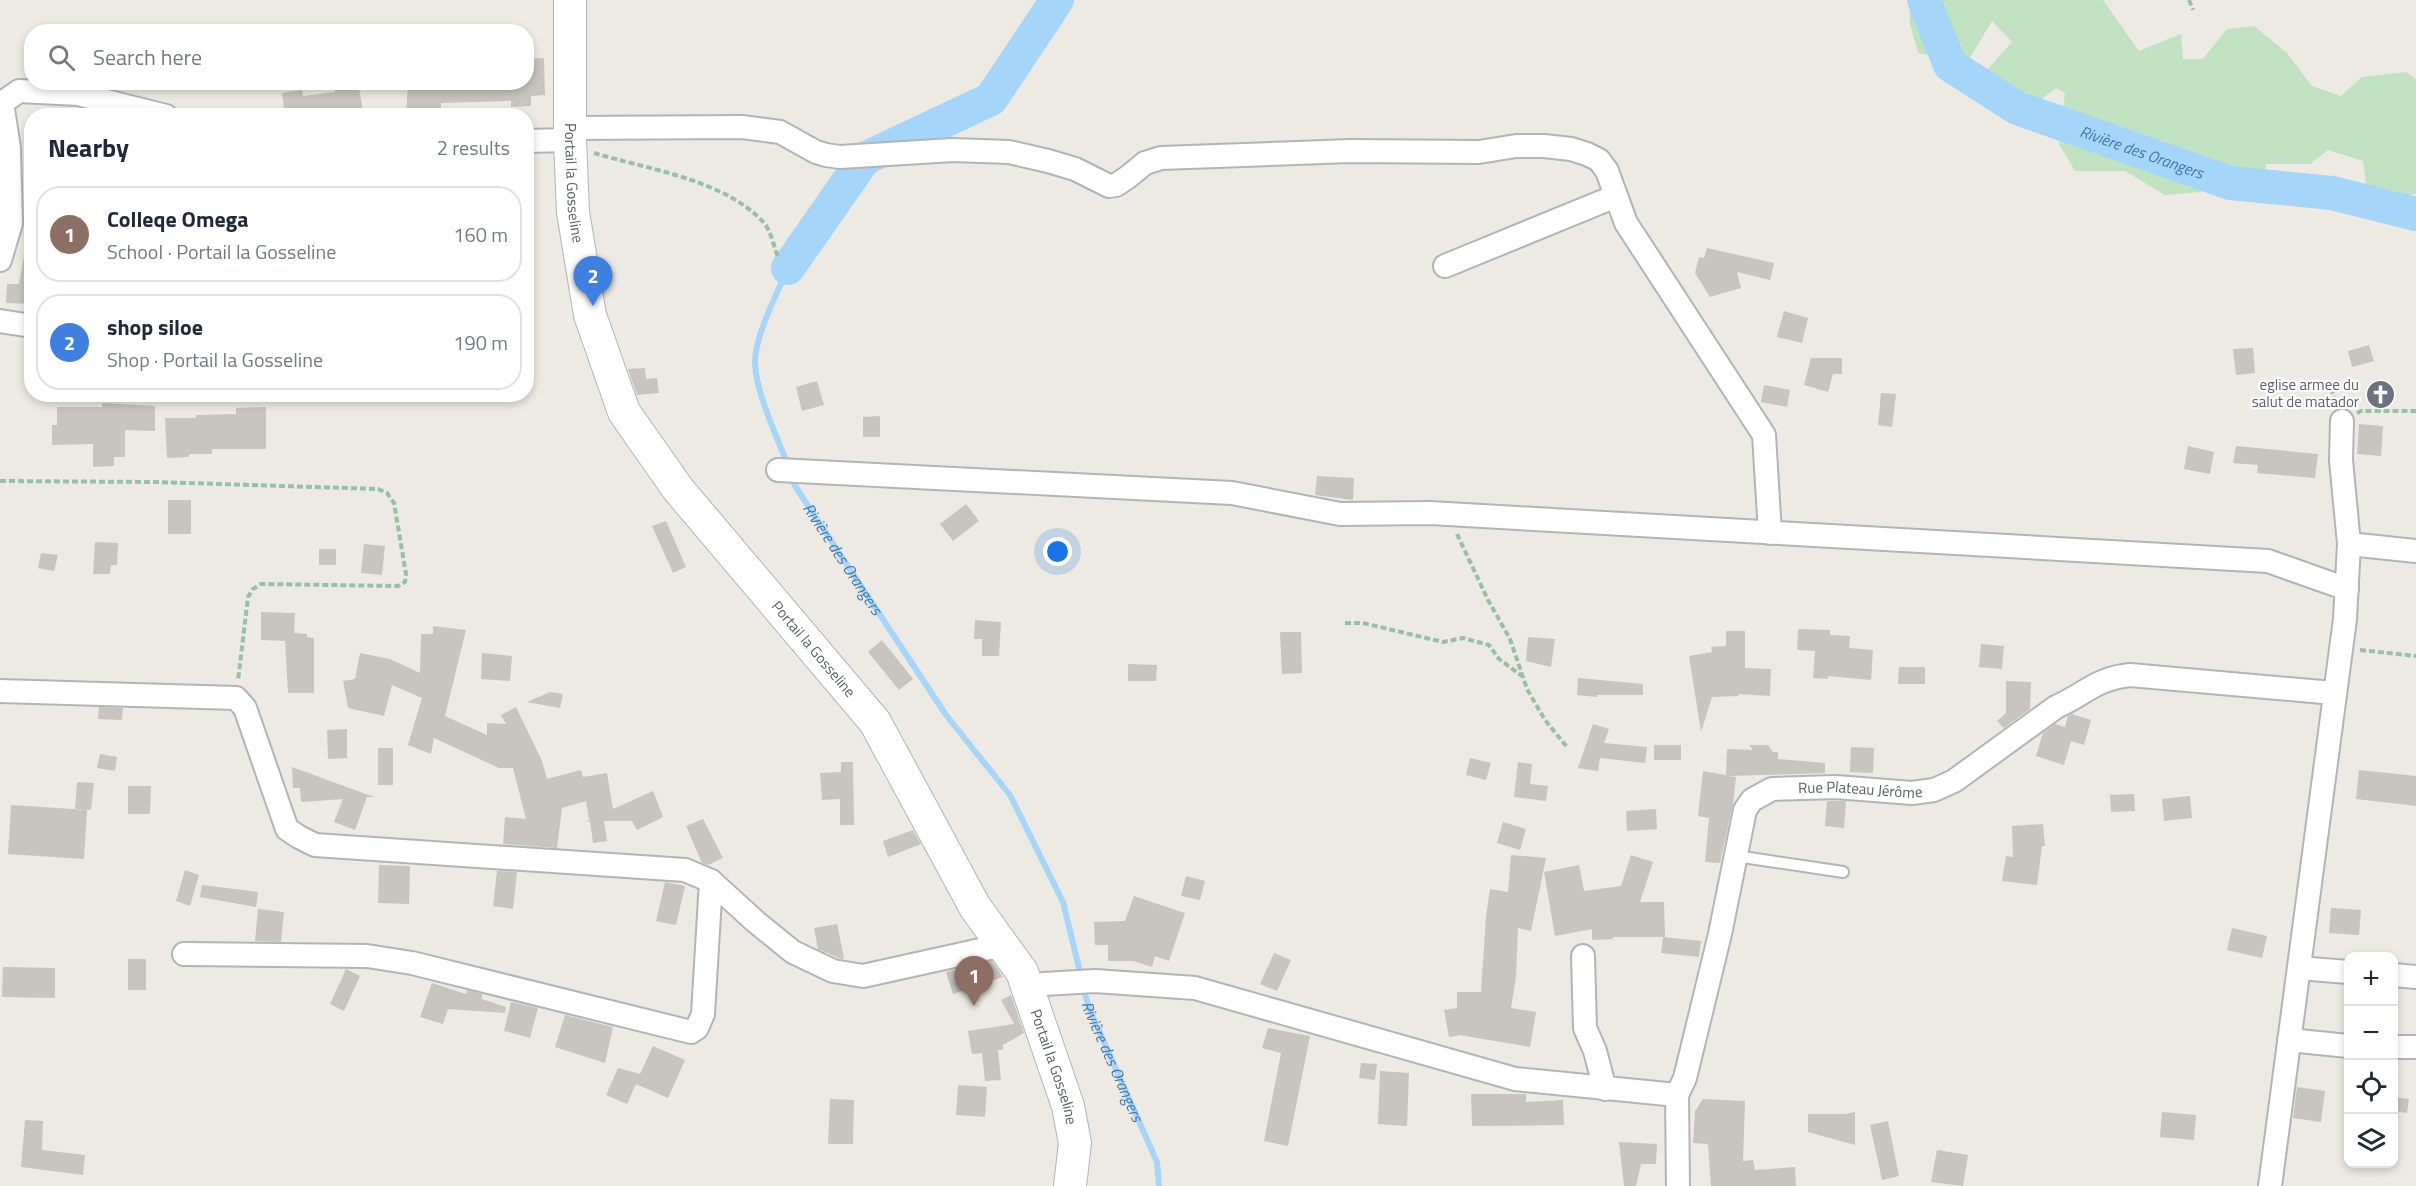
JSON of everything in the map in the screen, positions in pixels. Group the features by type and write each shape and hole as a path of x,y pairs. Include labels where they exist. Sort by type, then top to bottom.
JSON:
{"street":[{"name":"Portail la Gosseline","path":"570,0 573,212 590,315 624,412 678,489 875,722 975,907 1022,972 1068,1106 1075,1143 1070,1186"},
{"path":"0,260 11,224 9,148 2,103 19,91 78,94 134,108"},
{"path":"534,139 571,128 742,128 780,132 816,152 840,157 953,150 999,152 1057,163 1109,186 1122,181 1145,163 1161,158 1350,151 1479,153 1516,146 1571,149 1587,154 1599,160 1607,171 1626,224 1764,435 1770,533"},
{"path":"1445,266 1616,196"},
{"path":"0,321 24,325"},
{"path":"2271,1186 2347,590 2349,544 2341,460 2342,421"},
{"path":"778,470 1232,493 1340,514 1430,513 2268,561 2347,590"},
{"path":"2349,544 2416,551"},
{"name":"Rue Plateau Jérôme","path":"1678,1186 1677,1095 1685,1078 1720,934 1745,810 1752,800 1772,789 1836,787 1912,793 1934,790 1954,781 2056,707 2070,701 2090,686 2110,678 2130,675 2334,693"},
{"path":"0,691 236,698 246,708 287,829 315,845 685,870 711,881 793,952 833,970 862,975 1003,945"},
{"path":"184,954 367,956 412,963 691,1032 697,1028 703,1014 711,881"},
{"path":"1583,956 1585,1028 1595,1051 1605,1089"},
{"path":"2299,968 2344,972"},
{"path":"2398,975 2416,977"},
{"path":"1026,985 1095,981 1195,988 1515,1079 1677,1095"},
{"path":"2289,1040 2344,1046"},
{"path":"2398,1047 2416,1047"}],"lane":[{"path":"1736,856 1843,872"}],"path":[{"path":"2189,0 2193,10"},
{"path":"571,128 594,154 676,175 739,201 766,225 778,257"},
{"path":"2379,412 2380,394"},
{"path":"2342,421 2361,411 2416,411"},
{"path":"0,481 378,489 387,493 394,503 406,574 405,582 398,586 261,584 253,589 248,597 236,698"},
{"path":"1430,513 1450,520 1488,600 1510,639 1527,689 1545,720 1567,747"},
{"path":"1345,623 1363,623 1443,642 1463,638 1489,645 1499,659 1523,676"},
{"path":"2341,648 2416,656"}],"green space":[{"path":"1910,0 2103,0 2139,51 2181,34 2183,59 2203,59 2227,29 2254,26 2287,53 2312,86 2341,96 2362,77 2407,72 2416,80 2416,194 2382,199 2367,190 2363,161 2328,150 2310,164 2266,164 2264,188 2230,177 2200,192 2165,195 2125,171 2075,171 2059,144 2065,93 2056,88 2035,104 2004,94 1987,70 2012,42 1992,21 1966,64 1918,53 1910,24"}],"building":[{"path":"544,58 545,95 531,96 531,106 511,107 511,101 441,103 441,108 406,108 408,90 534,90 534,59"},
{"path":"302,90 303,96 335,92 335,90 359,90 362,108 284,108 282,93"},
{"path":"1707,248 1774,263 1770,280 1737,272 1741,288 1710,297 1695,273 1699,257 1704,258"},
{"path":"24,256 24,304 6,303 7,284 19,284"},
{"path":"1784,311 1808,318 1802,343 1777,337"},
{"path":"2369,345 2374,361 2352,367 2348,351"},
{"path":"2253,348 2255,373 2236,375 2233,349"},
{"path":"1811,358 1842,358 1842,374 1833,374 1828,392 1804,385"},
{"path":"645,368 646,379 657,378 659,393 637,395 628,369"},
{"path":"817,381 824,405 802,411 796,387"},
{"path":"1764,385 1790,390 1787,407 1761,402"},
{"path":"1881,393 1896,394 1892,427 1878,425"},
{"path":"102,403 155,406 155,431 125,430 125,457 114,457 114,466 93,467 93,444 52,445 52,425 57,425 57,407 102,407"},
{"path":"266,407 266,449 212,449 212,454 189,454 189,457 167,458 165,418 236,414 236,408"},
{"path":"880,416 880,437 863,437 863,417"},
{"path":"2359,424 2383,426 2381,456 2357,454"},
{"path":"2188,446 2214,452 2210,474 2184,469"},
{"path":"2236,446 2318,454 2315,478 2257,473 2258,465 2233,463"},
{"path":"1317,476 1354,478 1353,500 1315,495"},
{"path":"168,500 191,500 191,534 168,534"},
{"path":"966,504 979,521 953,541 940,524"},
{"path":"666,521 686,567 673,573 652,526"},
{"path":"95,542 118,543 117,565 111,565 110,574 93,574"},
{"path":"364,544 385,546 382,575 361,573"},
{"path":"319,549 336,549 336,565 319,565"},
{"path":"41,553 58,555 54,571 38,568"},
{"path":"261,612 295,613 294,633 307,634 307,637 314,638 314,693 288,693 285,641 261,640"},
{"path":"975,620 1001,622 999,656 982,656 982,639 974,639"},
{"path":"433,626 466,630 445,716 487,735 487,723 506,724 501,715 516,707 542,761 547,779 581,770 583,777 607,773 613,809 653,791 663,817 637,830 632,821 604,821 607,841 593,843 590,821 585,822 589,820 586,801 562,808 557,848 503,844 505,817 526,819 513,768 499,768 434,738 431,754 408,745 422,698 392,685 384,716 348,708 343,681 355,679 360,653 390,659 420,673 421,634 433,634"},
{"path":"1798,629 1830,630 1830,635 1850,636 1849,648 1873,650 1871,680 1828,676 1828,679 1813,678 1815,651 1797,650"},
{"path":"1726,631 1745,631 1745,668 1771,669 1770,696 1738,694 1739,696 1712,697 1701,732 1689,656 1712,652 1711,647 1726,646"},
{"path":"1280,632 1301,632 1302,673 1282,674"},
{"path":"1528,637 1555,639 1551,667 1526,661"},
{"path":"882,640 913,679 899,690 868,652"},
{"path":"1981,644 2004,646 2002,669 1979,667"},
{"path":"482,653 512,656 510,681 481,679"},
{"path":"1128,664 1157,665 1156,681 1128,681"},
{"path":"1899,667 1925,667 1925,684 1898,684"},
{"path":"1578,678 1643,684 1643,695 1597,695 1597,697 1577,695"},
{"path":"2006,681 2031,682 2030,709 2004,728 1997,721 2006,713"},
{"path":"550,692 563,694 560,708 527,702"},
{"path":"99,707 123,708 122,720 98,719"},
{"path":"2072,714 2091,720 2084,745 2071,741 2064,765 2036,756 2043,733 2055,724 2065,727 2068,716"},
{"path":"1593,724 1609,729 1604,743 1647,747 1645,763 1600,758 1598,771 1578,768"},
{"path":"347,729 347,758 328,759 327,730"},
{"path":"1654,745 1681,745 1681,760 1654,760"},
{"path":"1749,745 1768,745 1773,752 1778,752 1778,759 1825,763 1825,773 1728,776 1736,777 1733,803 1720,863 1705,862 1709,818 1698,816 1703,771 1726,775 1727,749 1753,750"},
{"path":"1851,747 1874,748 1873,773 1850,772"},
{"path":"378,748 393,748 393,785 378,785"},
{"path":"100,754 117,757 115,771 97,768"},
{"path":"1470,758 1491,763 1486,780 1466,775"},
{"path":"841,762 853,762 854,825 840,825 840,799 822,800 820,773 841,772"},
{"path":"1518,762 1532,764 1530,784 1548,786 1546,801 1514,797"},
{"path":"292,767 374,797 367,797 355,830 334,822 343,799 301,802 300,788 293,788"},
{"path":"2359,770 2416,776 2416,806 2356,799"},
{"path":"77,782 94,783 91,810 75,809"},
{"path":"128,786 151,786 150,814 128,814"},
{"path":"2134,794 2135,811 2111,812 2110,795"},
{"path":"2190,796 2192,818 2164,821 2162,799"},
{"path":"1827,801 1846,801 1844,828 1825,826"},
{"path":"11,805 87,810 84,859 8,854"},
{"path":"1656,809 1657,829 1627,831 1626,811"},
{"path":"703,819 723,858 708,865 702,863 686,826"},
{"path":"1503,822 1526,829 1520,850 1497,843"},
{"path":"2043,824 2045,846 2042,846 2037,885 2002,881 2006,856 2013,857 2012,826"},
{"path":"913,830 921,844 888,857 883,841"},
{"path":"1511,855 1546,858 1531,931 1518,928 1516,977 1511,1008 1536,1012 1530,1047 1460,1035 1449,1037 1444,1010 1457,1008 1457,992 1481,992 1490,889 1508,892"},
{"path":"1631,855 1653,862 1640,902 1664,902 1665,937 1613,937 1613,939 1592,940 1592,929 1555,936 1544,872 1579,865 1584,891 1621,886"},
{"path":"379,865 410,866 409,904 378,903"},
{"path":"185,870 199,875 190,906 176,901"},
{"path":"497,871 517,872 513,909 493,906"},
{"path":"1186,876 1205,881 1200,900 1181,896"},
{"path":"665,882 685,886 676,925 656,921"},
{"path":"202,885 258,892 256,907 200,897"},
{"path":"1134,896 1185,913 1169,961 1155,956 1152,967 1133,961 1108,961 1108,945 1095,945 1094,922 1125,921"},
{"path":"2331,908 2361,910 2359,935 2329,933"},
{"path":"258,909 284,912 281,942 255,941"},
{"path":"837,924 844,958 841,959 818,949 814,928"},
{"path":"2232,928 2267,936 2262,958 2227,950"},
{"path":"1663,937 1701,941 1699,957 1661,953"},
{"path":"1274,953 1291,960 1277,991 1260,984"},
{"path":"128,959 146,959 146,990 128,990"},
{"path":"992,961 1003,977 953,994 946,972"},
{"path":"3,967 55,968 55,998 2,997"},
{"path":"346,969 360,976 344,1011 330,1004"},
{"path":"432,983 466,994 467,990 482,994 482,999 506,1007 505,1013 448,1009 443,1024 420,1017"},
{"path":"1011,995 1024,1033 1003,1045 1003,1050 998,1050 1001,1080 985,1081 982,1053 972,1054 968,1031 1014,1024 1001,1000"},
{"path":"511,1002 538,1008 530,1038 504,1031"},
{"path":"565,1015 613,1027 605,1063 555,1047"},
{"path":"1268,1028 1310,1036 1288,1146 1264,1141 1281,1053 1262,1048"},
{"path":"653,1046 685,1060 668,1098 636,1084 640,1075 627,1104 606,1095 618,1068 640,1074"},
{"path":"1361,1063 1377,1064 1375,1080 1359,1078"},
{"path":"1380,1071 1409,1073 1407,1126 1378,1124"},
{"path":"958,1085 987,1087 985,1117 956,1115"},
{"path":"2297,1087 2325,1091 2321,1122 2293,1118"},
{"path":"1471,1094 1526,1094 1526,1102 1563,1100 1564,1125 1472,1126"},
{"path":"2398,1098 2409,1099 2407,1113 2398,1112"},
{"path":"830,1099 854,1100 853,1144 828,1144"},
{"path":"1703,1099 1745,1101 1743,1161 1753,1160 1755,1170 1795,1167 1796,1186 1711,1186 1708,1144 1693,1143 1695,1111"},
{"path":"1855,1112 1855,1145 1808,1132 1808,1114"},
{"path":"2162,1112 2196,1115 2194,1140 2160,1137"},
{"path":"25,1120 43,1121 42,1150 85,1155 83,1175 21,1167"},
{"path":"1888,1121 1899,1176 1882,1180 1870,1125"},
{"path":"1619,1142 1657,1144 1656,1164 1641,1164 1636,1186 1624,1186"},
{"path":"1937,1150 1968,1155 1963,1186 1931,1182"}],"waterway":[{"name":"Rivière des Orangers","path":"788,268 864,159 991,99 1057,0"},
{"name":"Rivière des Orangers","path":"1924,0 1950,65 2017,108 2230,183 2332,193 2416,214"},
{"name":"Rivière des Orangers","path":"788,268 762,329 755,364 763,402 788,466"},
{"name":"Rivière des Orangers","path":"791,476 795,486 946,715 1010,795 1063,902 1081,976"},
{"name":"Rivière des Orangers","path":"1083,986 1089,1008 1157,1162 1159,1186"}],"place":[{"name":"shop siloe","path":"593,306"},
{"name":"eglise armee du salut de matador","path":"2380,394"},
{"name":"Colleqe Omega","path":"974,1006"}]}
